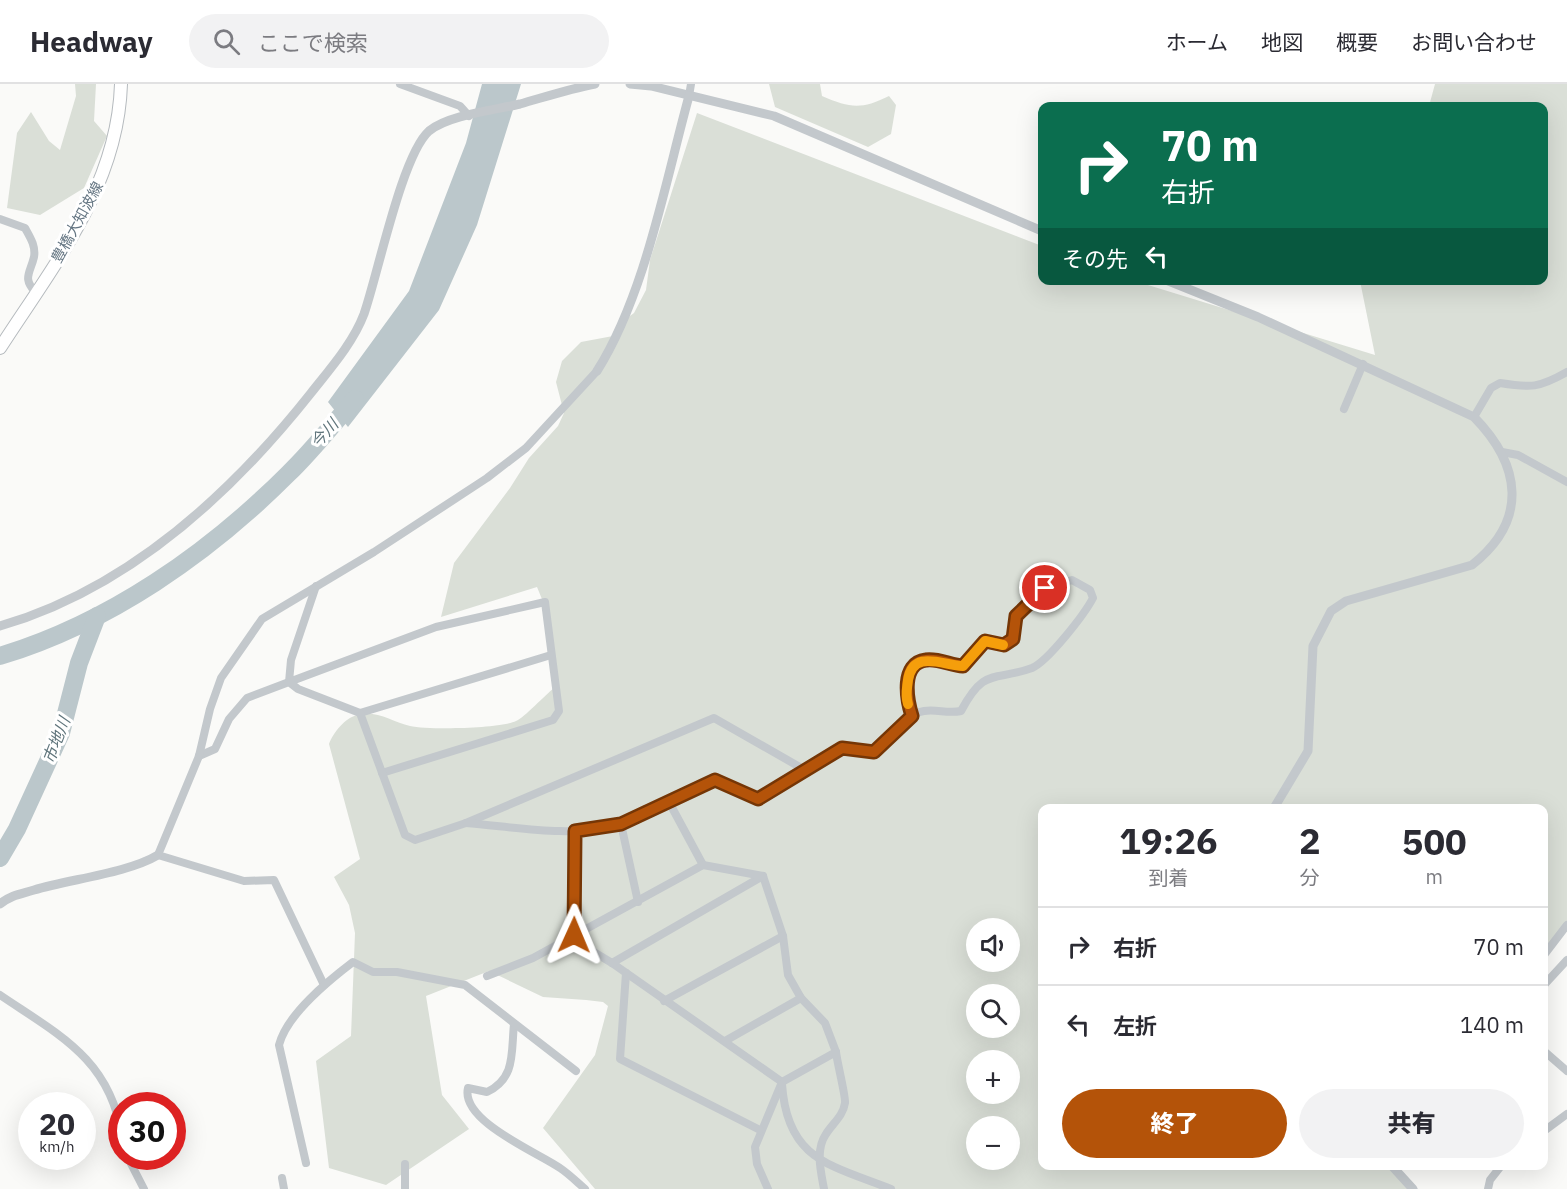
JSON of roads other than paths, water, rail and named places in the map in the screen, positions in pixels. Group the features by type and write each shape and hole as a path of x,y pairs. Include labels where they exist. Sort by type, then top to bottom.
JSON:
{"main road":[{"name":"豊橋大知波線","path":"0,348 91,203 118,129 121,84"}],"street":[{"path":"400,84 460,106 469,117"},
{"path":"0,626 69,598 110,577 192,520 267,447 340,357 363,316 406,174 418,145 438,126 595,84"},
{"path":"630,84 774,116 1038,229"},
{"path":"0,904 9,896 56,883 141,865 158,855 199,756 210,709 222,678 262,619 374,552 487,478 526,448 597,370 616,340 633,298 691,84"},
{"path":"0,219 25,228 34,244 34,256 26,274 27,284 36,292"},
{"path":"1178,285 1258,317 1474,417 1492,435 1512,473 1513,485 1508,517 1487,553 1472,566 1346,601 1331,611 1312,646 1308,751 1276,804"},
{"path":"1344,409 1363,364"},
{"path":"1474,417 1491,388 1500,383 1531,388 1545,385 1567,372"},
{"path":"1502,452 1518,455 1567,482"},
{"path":"466,823 575,831 621,824 715,780 758,799 842,748 874,752 912,716 922,711 952,714 961,711 970,694 991,675 1033,667 1065,637 1088,608 1093,598 1090,590 1072,580 1045,588 1016,616 1013,639 1004,645 985,641 963,666 948,665 928,659 920,661 909,672 906,697 912,716"},
{"path":"289,682 291,660 315,586"},
{"path":"199,756 215,749 229,720 247,698 436,627 545,602 559,711 553,720 382,773"},
{"path":"289,682 298,689 360,713 551,655"},
{"path":"360,713 405,836 415,840 466,823 714,718 805,770"},
{"path":"669,802 703,865"},
{"path":"621,824 638,902"},
{"path":"575,831 574,935 582,945 612,963 782,1082"},
{"path":"158,855 243,880 274,880 324,985"},
{"path":"487,976 513,968 703,865 764,876"},
{"path":"764,876 783,936 788,975 801,998 825,1023 836,1052 838,1076 846,1101 841,1116 824,1137 819,1161 824,1189"},
{"path":"612,963 764,876"},
{"path":"1548,950 1567,925"},
{"path":"664,1001 783,936"},
{"path":"1548,981 1567,960"},
{"path":"306,1163 279,1045 282,1033 324,985 353,963 373,972 397,972 465,985 576,1071"},
{"path":"626,973 620,1059 760,1131"},
{"path":"0,995 70,1044 97,1069 110,1092"},
{"path":"725,1041 801,998"},
{"path":"514,1024 510,1070 506,1079 487,1092 468,1088 470,1103 489,1125 511,1141 559,1167 585,1189"},
{"path":"768,1189 757,1164 755,1147 782,1082 836,1052"},
{"path":"1548,1054 1567,1071"},
{"path":"782,1082 783,1097 793,1131 819,1161 891,1189"},
{"path":"1548,1128 1567,1114"},
{"path":"405,1164 405,1189"},
{"path":"134,1170 144,1189"},
{"path":"1396,1170 1413,1189"},
{"path":"1488,1189 1490,1180 1498,1170"},
{"path":"282,1178 284,1189"}],"waterway":[{"name":"今川","path":"0,656 80,625 155,583 190,558 225,532 288,474 355,399"},
{"name":"市地川","path":"0,858 17,829 61,733 79,663 97,616"}]}
